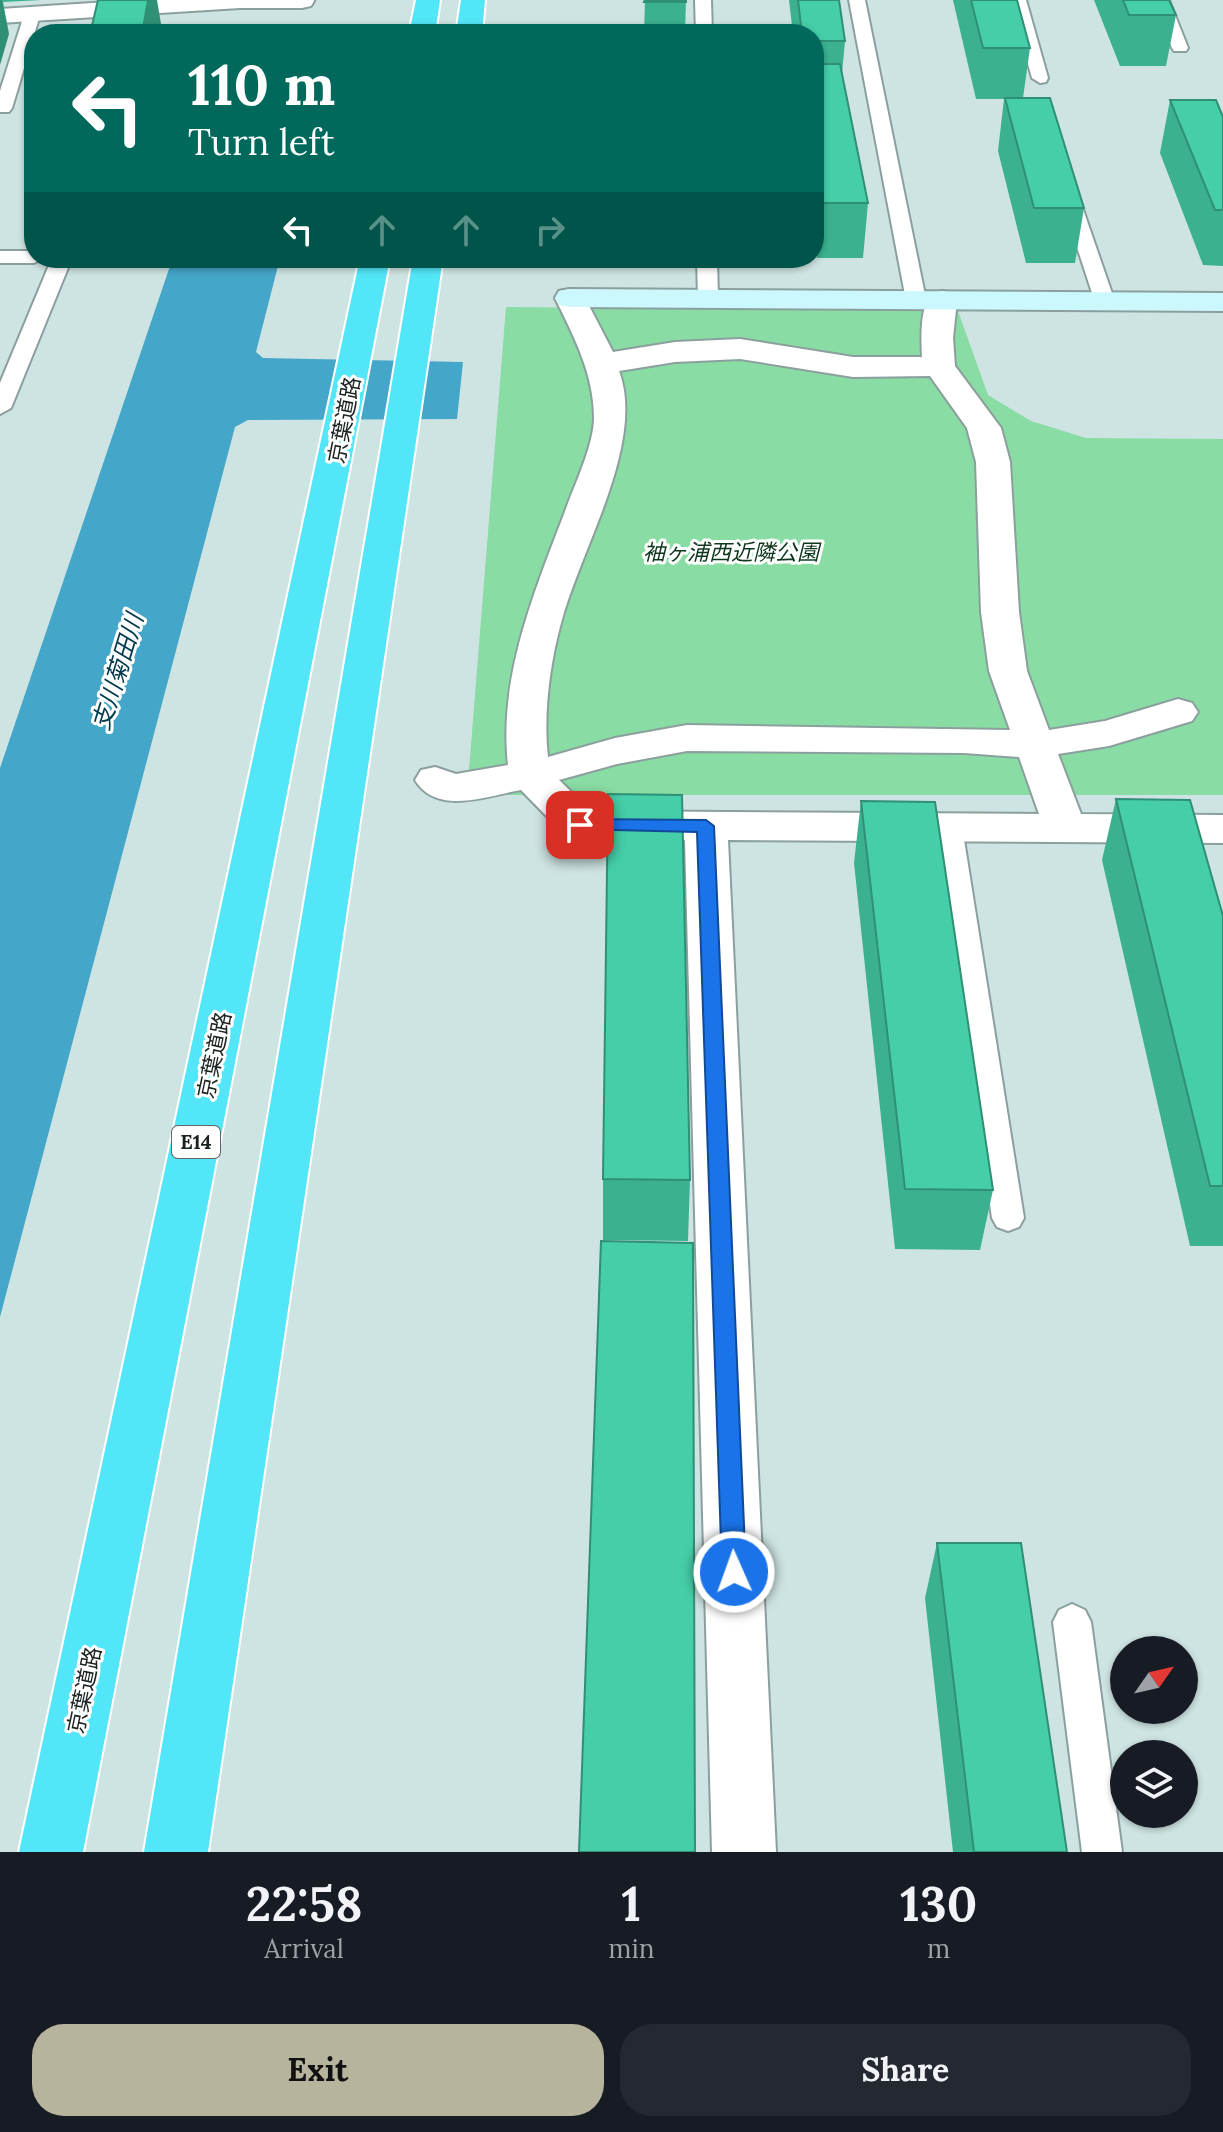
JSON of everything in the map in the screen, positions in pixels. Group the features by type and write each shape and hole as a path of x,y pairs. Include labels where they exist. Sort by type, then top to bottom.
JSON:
{"highway":[{"path":"424,24 428,0"},
{"path":"470,24 473,0"},
{"name":"京葉道路","path":"51,1852 373,268"},
{"path":"176,1852 426,268"}],"street":[{"path":"0,16 49,10 224,2 300,8"},
{"path":"197,24 199,16 224,2"},
{"path":"1208,838 1065,828 580,825 530,775 527,751 531,678 542,622 594,479 611,422 608,384 570,298 1223,302"},
{"path":"929,300 939,366 984,428 993,462 1000,612 1008,671 1065,828"},
{"path":"601,364 675,352 740,349 853,367 939,366"},
{"path":"435,780 449,789 530,775 615,751 687,738 964,740 1037,745 1109,733 1178,712"},
{"path":"706,826 744,1852"}],"lane":[{"path":"703,0 704,24"},
{"path":"857,0 929,300"},
{"path":"1018,0 1040,78"},
{"path":"1161,0 1180,48"},
{"path":"3,108 24,63"},
{"path":"1062,173 1105,302"},
{"path":"0,257 24,257"},
{"path":"0,408 58,268"},
{"path":"707,268 708,299"},
{"path":"949,827 1008,1218"},
{"path":"1072,1622 1102,1852"}],"green space":[{"name":"袖ヶ浦西近隣公園","path":"506,307 958,311 988,395 1031,421 1086,438 1223,439 1223,795 467,795"}],"water":[{"name":"支川菊田川","path":"169,268 277,268 256,352 263,358 463,362 457,419 248,420 235,427 0,1317 0,768"}],"building":[{"path":"98,0 148,0 144,24 92,24"},
{"path":"686,0 686,2 644,2"},
{"path":"798,0 839,0 845,41 824,41 824,24 801,24"},
{"path":"971,0 1017,0 1030,48 983,48"},
{"path":"1123,0 1169,0 1176,15 1129,15"},
{"path":"824,64 840,64 868,203 824,203"},
{"path":"1005,98 1050,98 1084,208 1034,208"},
{"path":"1170,100 1216,100 1223,117 1223,210 1215,210"},
{"path":"608,794 682,795 690,1180 603,1179"},
{"path":"1116,799 1190,800 1223,916 1223,1186 1210,1186"},
{"path":"861,801 935,802 993,1190 905,1189"},
{"path":"601,1241 693,1243 695,1852 579,1852"},
{"path":"937,1543 1021,1543 1067,1852 974,1852"}],"route":[{"path":"580,825 706,826 734,1572"}]}
